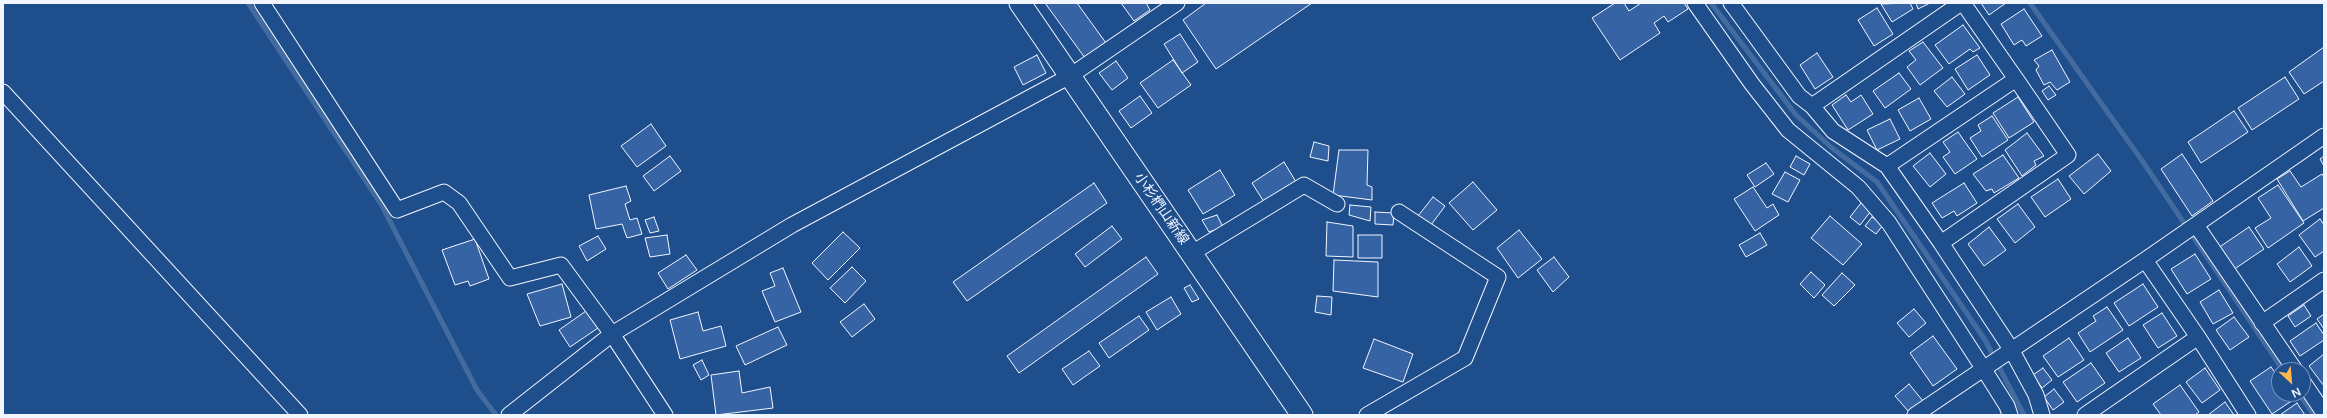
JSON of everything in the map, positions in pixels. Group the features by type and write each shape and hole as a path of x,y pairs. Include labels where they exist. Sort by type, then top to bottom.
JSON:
{"main road":[{"name":"小杉椚山新線","path":"1020,3 1302,415"}],"street":[{"path":"262,3 398,210 444,192 460,204 510,278 562,265 612,334 665,415"},
{"path":"509,415 612,334 792,225 1070,76 1177,3"},
{"path":"1695,3 1752,84 1788,130 1858,187 1889,223 2007,406 2010,415"},
{"path":"1731,3 1799,96 1812,106 1834,131 1887,166 2011,349 2036,395 2042,415"},
{"path":"1812,106 1962,3 2068,155 1941,244"},
{"path":"1887,166 2016,79"},
{"path":"3,92 300,415"},
{"path":"1915,415 2145,260 2324,136"},
{"path":"1192,253 1304,185 1337,204"},
{"path":"1367,415 1465,358 1498,277 1399,212"},
{"path":"2196,225 2289,362"},
{"path":"2145,260 2198,337 2248,415"},
{"path":"2262,323 2324,280"},
{"path":"2085,415 2198,337"},
{"path":"2311,394 2323,411"}],"building":[{"path":"1045,3 1077,3 1106,43 1085,58"},
{"path":"1121,3 1146,3 1150,10 1134,21"},
{"path":"1206,3 1312,3 1216,69 1183,20"},
{"path":"1615,3 1624,3 1629,11 1641,3 1684,3 1688,9 1668,22 1664,16 1654,23 1660,33 1620,60 1592,18"},
{"path":"1910,3 1913,9 1892,22 1881,4"},
{"path":"1916,3 1930,3 1918,9"},
{"path":"1981,3 2006,3 1989,15"},
{"path":"1877,8 1893,34 1874,46 1858,20"},
{"path":"2024,9 2042,36 2026,46 2022,40 2014,45 2001,24"},
{"path":"1963,25 1980,48 1973,52 1970,49 1949,64 1935,45"},
{"path":"1180,34 1198,62 1182,73 1164,44"},
{"path":"1923,42 1943,68 1920,85 1907,67 1916,60 1909,51"},
{"path":"2324,47 2324,81 2304,94 2289,72"},
{"path":"2052,50 2070,82 2057,90 2050,82 2044,85 2036,70 2039,66 2034,60"},
{"path":"1817,53 1833,77 1815,89 1800,65"},
{"path":"1037,55 1046,73 1023,85 1014,67"},
{"path":"1977,55 1990,75 1968,90 1955,69"},
{"path":"1173,60 1191,85 1158,108 1140,83"},
{"path":"1116,61 1128,78 1112,90 1099,73"},
{"path":"1899,73 1911,89 1885,108 1873,91"},
{"path":"1952,77 1965,94 1947,107 1934,91"},
{"path":"2285,77 2299,99 2252,130 2238,108"},
{"path":"2049,86 2056,95 2048,100 2042,91"},
{"path":"1846,95 1851,102 1861,95 1873,114 1848,130 1832,105"},
{"path":"1140,96 1152,113 1131,128 1119,111"},
{"path":"2018,97 2034,122 2009,138 1993,113"},
{"path":"1919,98 1931,119 1910,131 1898,110"},
{"path":"2234,111 2248,132 2201,163 2188,142"},
{"path":"1992,116 2008,140 1982,157 1970,138 1981,131 1978,125"},
{"path":"1890,119 1900,139 1877,150 1867,130"},
{"path":"651,124 666,146 637,167 621,146"},
{"path":"1958,132 1977,159 1955,174 1943,157 1950,152 1943,142"},
{"path":"2027,133 2044,156 2034,161 2036,165 2022,176 2005,150"},
{"path":"1314,142 1329,146 1328,161 1310,157"},
{"path":"1339,150 1368,150 1367,185 1372,187 1372,200 1333,195"},
{"path":"1930,153 1946,174 1930,187 1913,166"},
{"path":"2098,154 2111,171 2084,194 2069,176"},
{"path":"2182,154 2213,201 2192,216 2161,169"},
{"path":"2003,155 2019,178 1994,193 1992,189 1986,191 1973,174"},
{"path":"670,156 681,171 654,191 643,176"},
{"path":"1796,156 1810,164 1804,175 1790,167"},
{"path":"2324,156 2324,166 2320,159"},
{"path":"1284,162 1296,182 1264,202 1252,183"},
{"path":"1766,163 1774,174 1755,187 1747,175"},
{"path":"1220,170 1235,195 1203,214 1188,190"},
{"path":"2290,171 2301,187 2322,174 2324,177 2324,208 2303,221 2277,179"},
{"path":"1785,172 1800,180 1788,202 1772,194"},
{"path":"2058,179 2071,199 2045,217 2031,197"},
{"path":"1473,182 1497,210 1473,230 1449,203"},
{"path":"1094,183 1107,203 967,301 953,282"},
{"path":"1964,183 1977,203 1957,216 1954,211 1942,218 1932,203"},
{"path":"2278,185 2304,223 2268,248 2255,228 2271,218 2258,198"},
{"path":"626,186 631,201 625,204 630,220 637,218 642,234 627,238 622,224 596,229 589,195"},
{"path":"1753,187 1767,208 1773,204 1779,215 1755,231 1734,199"},
{"path":"1433,197 1445,206 1431,225 1418,216"},
{"path":"1861,203 1871,211 1860,225 1850,217"},
{"path":"2018,204 2035,227 2015,243 1997,219"},
{"path":"1350,205 1371,207 1370,221 1349,215"},
{"path":"1375,212 1394,213 1393,225 1375,224"},
{"path":"1217,215 1223,227 1209,232 1202,220"},
{"path":"1830,216 1862,244 1843,265 1811,238"},
{"path":"654,217 659,231 650,233 645,220"},
{"path":"1872,217 1883,225 1876,234 1865,226"},
{"path":"2320,219 2324,225 2324,251 2315,257 2299,235"},
{"path":"1327,222 1353,226 1353,257 1326,256"},
{"path":"1112,226 1122,239 1085,267 1075,254"},
{"path":"1989,227 2006,250 1984,266 1968,244"},
{"path":"2249,227 2264,249 2233,270 2218,248"},
{"path":"1519,230 1542,259 1518,278 1497,248"},
{"path":"843,232 860,248 828,280 812,263"},
{"path":"1760,233 1767,245 1746,257 1739,245"},
{"path":"667,235 670,254 650,257 645,238"},
{"path":"1358,235 1382,235 1382,258 1358,258"},
{"path":"598,236 606,249 587,261 579,246"},
{"path":"475,239 489,279 470,286 468,281 455,285 442,250"},
{"path":"2299,247 2312,266 2290,282 2277,264"},
{"path":"2195,254 2211,279 2187,294 2171,269"},
{"path":"686,255 697,270 668,289 658,273"},
{"path":"1146,257 1158,274 1019,373 1007,356"},
{"path":"1554,257 1569,277 1553,292 1537,270"},
{"path":"1334,260 1378,262 1378,297 1333,291"},
{"path":"852,267 866,281 845,303 830,288"},
{"path":"783,268 801,312 775,322 762,291 775,286 770,273"},
{"path":"1811,272 1825,285 1814,298 1800,284"},
{"path":"1842,273 1855,285 1834,306 1822,295"},
{"path":"562,284 571,317 540,326 527,294"},
{"path":"2143,284 2158,307 2129,326 2114,303"},
{"path":"1190,285 1199,299 1192,302 1184,288"},
{"path":"2219,290 2233,313 2213,324 2200,302"},
{"path":"1317,296 1332,297 1331,315 1315,312"},
{"path":"1171,297 1181,314 1157,330 1146,312"},
{"path":"864,304 875,319 852,337 840,322"},
{"path":"2304,305 2311,316 2295,327 2288,316"},
{"path":"2107,307 2123,330 2090,352 2078,333 2096,321 2093,316"},
{"path":"1914,309 1926,323 1909,337 1897,323"},
{"path":"586,311 598,328 570,347 559,330"},
{"path":"698,312 703,331 721,326 726,346 680,359 670,320"},
{"path":"2162,313 2177,336 2158,348 2143,325"},
{"path":"2324,314 2324,329 2317,319"},
{"path":"1139,316 1149,330 1109,358 1099,343"},
{"path":"2234,317 2249,337 2230,350 2216,330"},
{"path":"2316,323 2324,335 2324,340 2300,356 2290,341"},
{"path":"778,327 787,345 745,365 736,346"},
{"path":"1933,336 1957,369 1933,386 1910,353"},
{"path":"2069,338 2084,360 2058,377 2043,356"},
{"path":"2128,338 2141,358 2119,372 2106,353"},
{"path":"1374,339 1413,354 1403,382 1363,368"},
{"path":"1089,351 1100,366 1073,385 1062,369"},
{"path":"2324,354 2324,386 2311,369 2311,364"},
{"path":"702,360 709,375 701,380 693,365"},
{"path":"2091,363 2105,383 2077,402 2063,382"},
{"path":"2271,367 2271,402 2290,402 2272,414 2250,381"},
{"path":"2043,368 2052,380 2042,388 2033,375"},
{"path":"2205,368 2220,390 2202,403 2186,382"},
{"path":"739,371 742,393 770,387 773,408 716,415 711,375"},
{"path":"1909,384 1923,401 1909,412 1895,396"},
{"path":"2180,385 2199,412 2195,415 2161,415 2153,404"},
{"path":"2054,389 2064,402 2053,410 2044,397"},
{"path":"2225,402 2234,415 2208,415"},
{"path":"2297,403 2305,415 2280,415"}],"waterway":[{"path":"248,3 381,204 477,390 496,415"},
{"path":"1711,3 1796,115 1832,148 1877,182 1985,340 2024,415"},
{"path":"2030,3 2143,162 2278,362"},
{"path":"2305,402 2314,415"}]}
